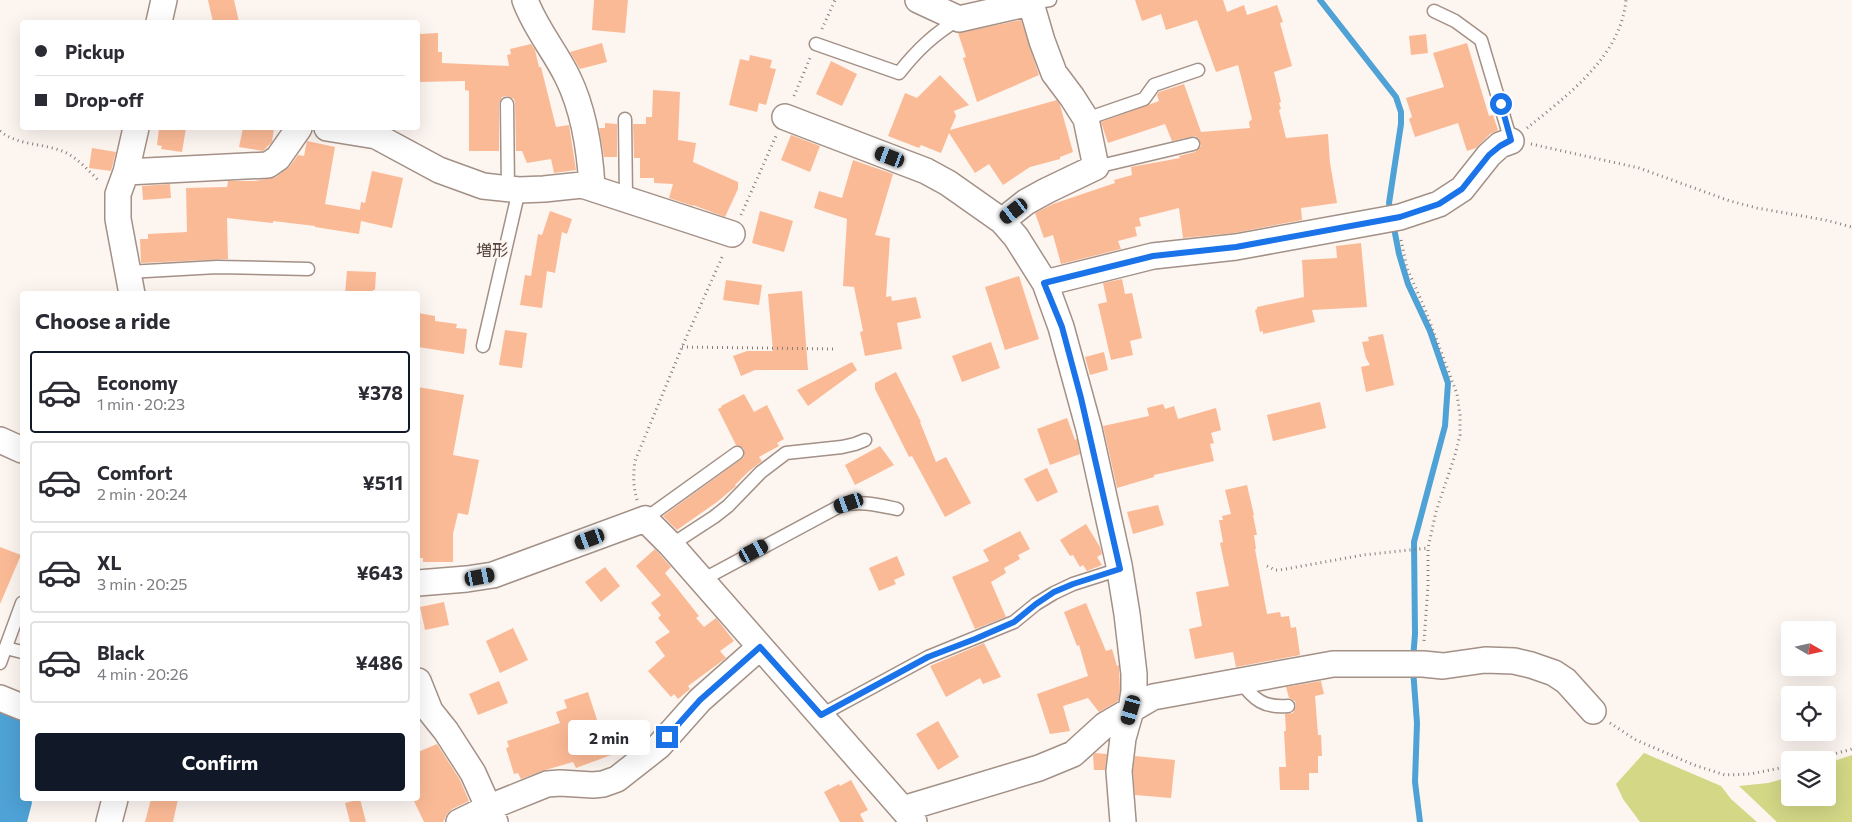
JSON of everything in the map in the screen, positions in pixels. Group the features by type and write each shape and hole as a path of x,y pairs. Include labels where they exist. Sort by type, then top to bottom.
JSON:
{"street":[{"path":"159,20 164,0"},
{"path":"525,0 544,38 568,77 590,155 592,187"},
{"path":"918,0 959,19 1037,1 1042,41 1054,72 1086,119 1096,167 1026,202 1002,221"},
{"path":"785,117 926,171 955,188 1002,221 1016,238 1044,283 1062,327 1079,391 1120,569 1134,674 1134,691 1123,738 1119,771 1123,822"},
{"path":"130,283 118,219 122,183 135,130"},
{"path":"122,183 268,165 278,158 298,130"},
{"path":"339,130 376,136 439,170 483,186 544,189 582,185 732,234"},
{"path":"1044,283 1153,256 1236,247 1394,219 1439,204 1462,189 1489,155 1511,140"},
{"path":"0,440 20,449"},
{"path":"420,583 467,580 493,575 645,519 702,580 908,816 994,782 1073,754 1105,725 1152,697 1333,664 1416,664 1443,666 1500,660 1531,665 1545,669 1566,681 1593,712"},
{"path":"459,822 492,815 547,784 560,783 581,786 603,784 617,779 658,746 700,700 760,647"},
{"path":"420,686 430,711 446,730 473,773 492,815"},
{"path":"0,698 20,706"},
{"path":"109,822 115,801"}],"lane":[{"path":"1434,11 1455,21 1481,40 1511,140"},
{"path":"816,44 899,73 937,32 959,19"},
{"path":"1086,119 1144,99 1154,85 1198,70"},
{"path":"483,346 514,189 507,104"},
{"path":"625,118 626,199"},
{"path":"1096,167 1193,144"},
{"path":"130,283 217,267 308,269"},
{"path":"671,545 728,506 761,472 786,453 842,447 865,440"},
{"path":"645,519 737,453"},
{"path":"702,580 840,506 849,503 865,503 898,509"},
{"path":"821,715 928,657 1014,622 1054,592 1120,569"},
{"path":"0,663 20,609"},
{"path":"6,648 20,652"},
{"path":"1240,681 1249,693 1261,703 1274,707 1288,706"}],"path":[{"path":"645,519 633,488 635,461 682,347 835,0"},
{"path":"1511,140 1580,84 1606,52 1618,30 1626,0"},
{"path":"0,131 15,140 60,150 68,154 104,186 122,183"},
{"path":"1511,140 1639,168 1730,201 1757,208 1825,220 1852,227"},
{"path":"1394,219 1414,288 1425,310 1457,394 1460,415 1460,435 1456,455 1436,512 1428,548 1428,586 1416,664"},
{"path":"682,347 836,349"},
{"path":"1267,566 1280,570 1354,556 1428,548"},
{"path":"1593,712 1636,740 1694,765 1725,775 1750,774 1781,768"},
{"path":"1836,753 1852,748"}],"green space":[{"path":"1644,753 1721,786 1731,799 1757,822 1640,822 1623,799 1616,784"},
{"path":"1852,755 1852,822 1777,822 1739,786 1768,783 1781,779 1781,806 1836,806 1836,760"}],"water":[{"path":"0,707 20,713 20,801 32,801 32,803 27,822 0,822"}],"building":[{"path":"208,0 234,0 239,20 213,20"},
{"path":"594,0 628,0 625,33 592,30"},
{"path":"1135,0 1223,0 1227,12 1244,5 1247,15 1277,5 1283,22 1280,23 1292,66 1274,72 1281,102 1279,103 1281,109 1279,110 1286,138 1328,134 1330,163 1337,203 1301,208 1302,220 1234,233 1183,238 1179,208 1139,218 1141,226 1135,227 1137,236 1118,241 1121,249 1061,264 1053,235 1044,238 1035,213 1053,204 1115,183 1114,180 1132,175 1131,167 1180,158 1179,156 1195,152 1201,146 1199,139 1195,136 1172,141 1165,124 1108,143 1101,122 1159,101 1157,95 1159,92 1184,84 1201,132 1250,128 1249,122 1252,119 1238,65 1216,72 1197,20 1166,30 1161,14 1142,21"},
{"path":"1021,20 1039,75 977,102 963,58 966,57 958,33"},
{"path":"438,33 438,52 442,52 442,63 509,66 507,55 511,54 510,49 531,44 535,50 539,67 541,67 556,127 569,125 576,170 554,173 551,159 527,163 522,151 516,151 515,104 514,99 507,96 502,97 499,104 499,151 469,151 469,91 465,90 465,81 420,82 420,34"},
{"path":"1426,34 1428,53 1411,55 1409,36"},
{"path":"602,43 607,62 580,69 570,52"},
{"path":"1467,43 1489,116 1493,115 1498,130 1490,134 1476,148 1467,151 1458,123 1415,137 1409,119 1412,117 1406,98 1444,87 1433,53"},
{"path":"750,55 772,60 770,68 776,69 766,105 759,103 757,112 729,105 740,59 749,61"},
{"path":"831,61 857,74 842,106 816,94"},
{"path":"940,75 969,105 954,111 956,116 950,130 1057,100 1073,152 1060,157 1060,159 1030,167 1003,185 989,164 975,173 949,133 941,153 921,145 919,148 888,136 905,93 917,98"},
{"path":"653,90 680,92 678,140 696,143 693,162 738,182 738,189 725,217 669,198 673,184 654,183 654,178 640,178 640,158 634,158 633,124 646,124 646,117 652,117"},
{"path":"605,123 617,124 617,157 604,157 599,128 605,128"},
{"path":"159,130 186,130 182,152 161,149 162,146 157,145"},
{"path":"243,130 274,130 272,142 263,151 239,147"},
{"path":"791,135 820,146 810,172 781,160"},
{"path":"307,141 335,147 325,204 360,210 361,202 365,203 372,171 403,178 392,228 361,221 359,234 315,226 227,218 228,259 141,263 140,239 148,239 148,234 187,232 186,188 227,187 228,181 255,181 276,177 290,166 298,155 304,156"},
{"path":"92,148 116,152 111,171 89,168"},
{"path":"853,160 893,174 875,235 890,238 886,297 891,296 892,301 916,297 921,318 897,323 902,349 865,356 860,332 863,331 854,287 843,286 847,219 814,208 819,191 842,198"},
{"path":"170,184 171,198 143,200 142,186"},
{"path":"550,211 572,219 567,234 562,232 555,273 547,271 542,308 520,305 525,275 531,276 538,234 542,235"},
{"path":"760,211 793,221 784,252 752,243"},
{"path":"1361,243 1367,307 1312,310 1315,322 1263,334 1263,331 1260,332 1255,310 1257,307 1304,297 1302,260 1337,258 1336,246"},
{"path":"347,271 376,272 375,290 345,291"},
{"path":"1019,276 1039,339 1005,350 985,287"},
{"path":"1122,279 1125,294 1132,293 1142,338 1130,341 1133,355 1111,360 1098,304 1107,302 1103,283"},
{"path":"726,280 762,285 759,305 723,300"},
{"path":"802,291 808,370 755,370 741,376 733,356 747,351 773,351 768,294"},
{"path":"420,313 435,316 435,321 457,324 456,328 467,329 464,354 420,347"},
{"path":"505,330 527,333 522,368 499,365"},
{"path":"1383,334 1394,385 1366,392 1361,367 1370,365 1362,342 1369,341 1368,337"},
{"path":"991,342 1000,368 962,382 952,356"},
{"path":"1104,352 1108,370 1090,375 1085,357"},
{"path":"852,362 857,370 808,406 797,390"},
{"path":"896,372 921,422 936,462 946,457 971,503 945,517 912,456 909,457 875,389 875,383"},
{"path":"420,387 464,395 453,455 479,460 468,515 458,513 453,534 453,562 423,562 423,558 420,558"},
{"path":"744,394 754,412 767,405 784,439 777,443 779,446 759,457 762,461 748,472 736,486 677,530 663,516 744,457 744,449 736,445 718,409"},
{"path":"1320,402 1326,428 1273,441 1267,415"},
{"path":"1163,404 1165,409 1174,406 1178,419 1216,408 1221,430 1211,433 1214,443 1210,444 1214,461 1154,475 1154,477 1117,488 1103,426 1149,416 1147,408"},
{"path":"1067,418 1075,440 1077,439 1080,454 1050,465 1037,429"},
{"path":"880,446 894,465 855,485 845,465"},
{"path":"1047,468 1058,492 1037,502 1024,479"},
{"path":"1247,485 1254,515 1257,535 1254,535 1255,549 1267,614 1280,612 1281,617 1289,616 1291,628 1296,627 1300,655 1236,667 1233,652 1195,659 1189,629 1202,626 1196,592 1229,586 1220,543 1223,542 1219,520 1223,520 1222,516 1231,514 1225,490"},
{"path":"1158,505 1164,525 1133,534 1127,512"},
{"path":"1086,524 1100,547 1102,554 1097,557 1102,565 1087,571 1083,565 1080,567 1073,555 1070,556 1060,540"},
{"path":"1020,531 1030,549 1018,555 1020,559 1004,568 1006,573 991,582 1006,617 975,629 952,577 989,561 983,550"},
{"path":"0,547 20,555 20,557 0,604"},
{"path":"655,549 671,567 665,573 699,616 696,618 704,627 716,618 734,641 720,651 726,658 688,686 690,689 678,699 674,694 671,697 648,671 665,656 655,642 670,632 658,618 661,615 651,603 661,595 636,566"},
{"path":"897,556 905,575 894,580 896,584 879,591 869,568"},
{"path":"605,567 620,586 601,602 585,582"},
{"path":"444,602 449,625 425,630 420,607"},
{"path":"1086,603 1106,651 1112,649 1117,666 1119,665 1120,690 1118,701 1099,712 1088,698 1063,706 1070,731 1050,734 1037,694 1088,676 1079,645 1077,646 1064,612"},
{"path":"513,628 528,660 500,673 486,641"},
{"path":"984,643 1001,677 983,684 980,678 946,697 930,666"},
{"path":"499,681 508,703 478,715 469,694"},
{"path":"1321,681 1324,694 1315,696 1318,735 1321,735 1322,756 1318,756 1318,773 1309,773 1309,790 1280,790 1279,767 1286,767 1285,714 1293,713 1296,706 1295,701 1289,698 1286,687"},
{"path":"588,692 599,726 612,721 622,751 576,768 573,762 521,779 518,773 514,774 506,748 509,747 507,741 560,723 556,712 567,708 564,700"},
{"path":"938,721 959,757 938,770 916,734"},
{"path":"437,744 460,780 469,801 452,809 443,822 424,822 414,801 420,801 420,751"},
{"path":"1095,753 1107,754 1105,770 1094,770 1093,755"},
{"path":"1135,756 1175,760 1171,798 1135,795 1133,771"},
{"path":"851,780 868,810 860,814 864,822 840,822 824,792"},
{"path":"150,801 178,801 173,822 145,822"},
{"path":"361,801 366,822 350,822 345,803"}],"waterway":[{"path":"1320,0 1396,97 1401,112 1401,124 1389,203 1391,213"},
{"path":"1393,223 1399,254 1408,284 1430,331 1448,383 1445,426 1414,542 1415,634 1413,659"},
{"path":"1413,669 1417,723 1415,782 1420,822"}],"district":[{"name":"増形","path":"492,249"}],"route":[{"path":"667,737 700,700 760,647 821,715 928,657 1014,622 1054,592 1120,569 1081,398 1062,327 1044,283 1153,256 1236,247 1387,221 1439,204 1462,189 1489,155 1511,140 1501,104"}]}
